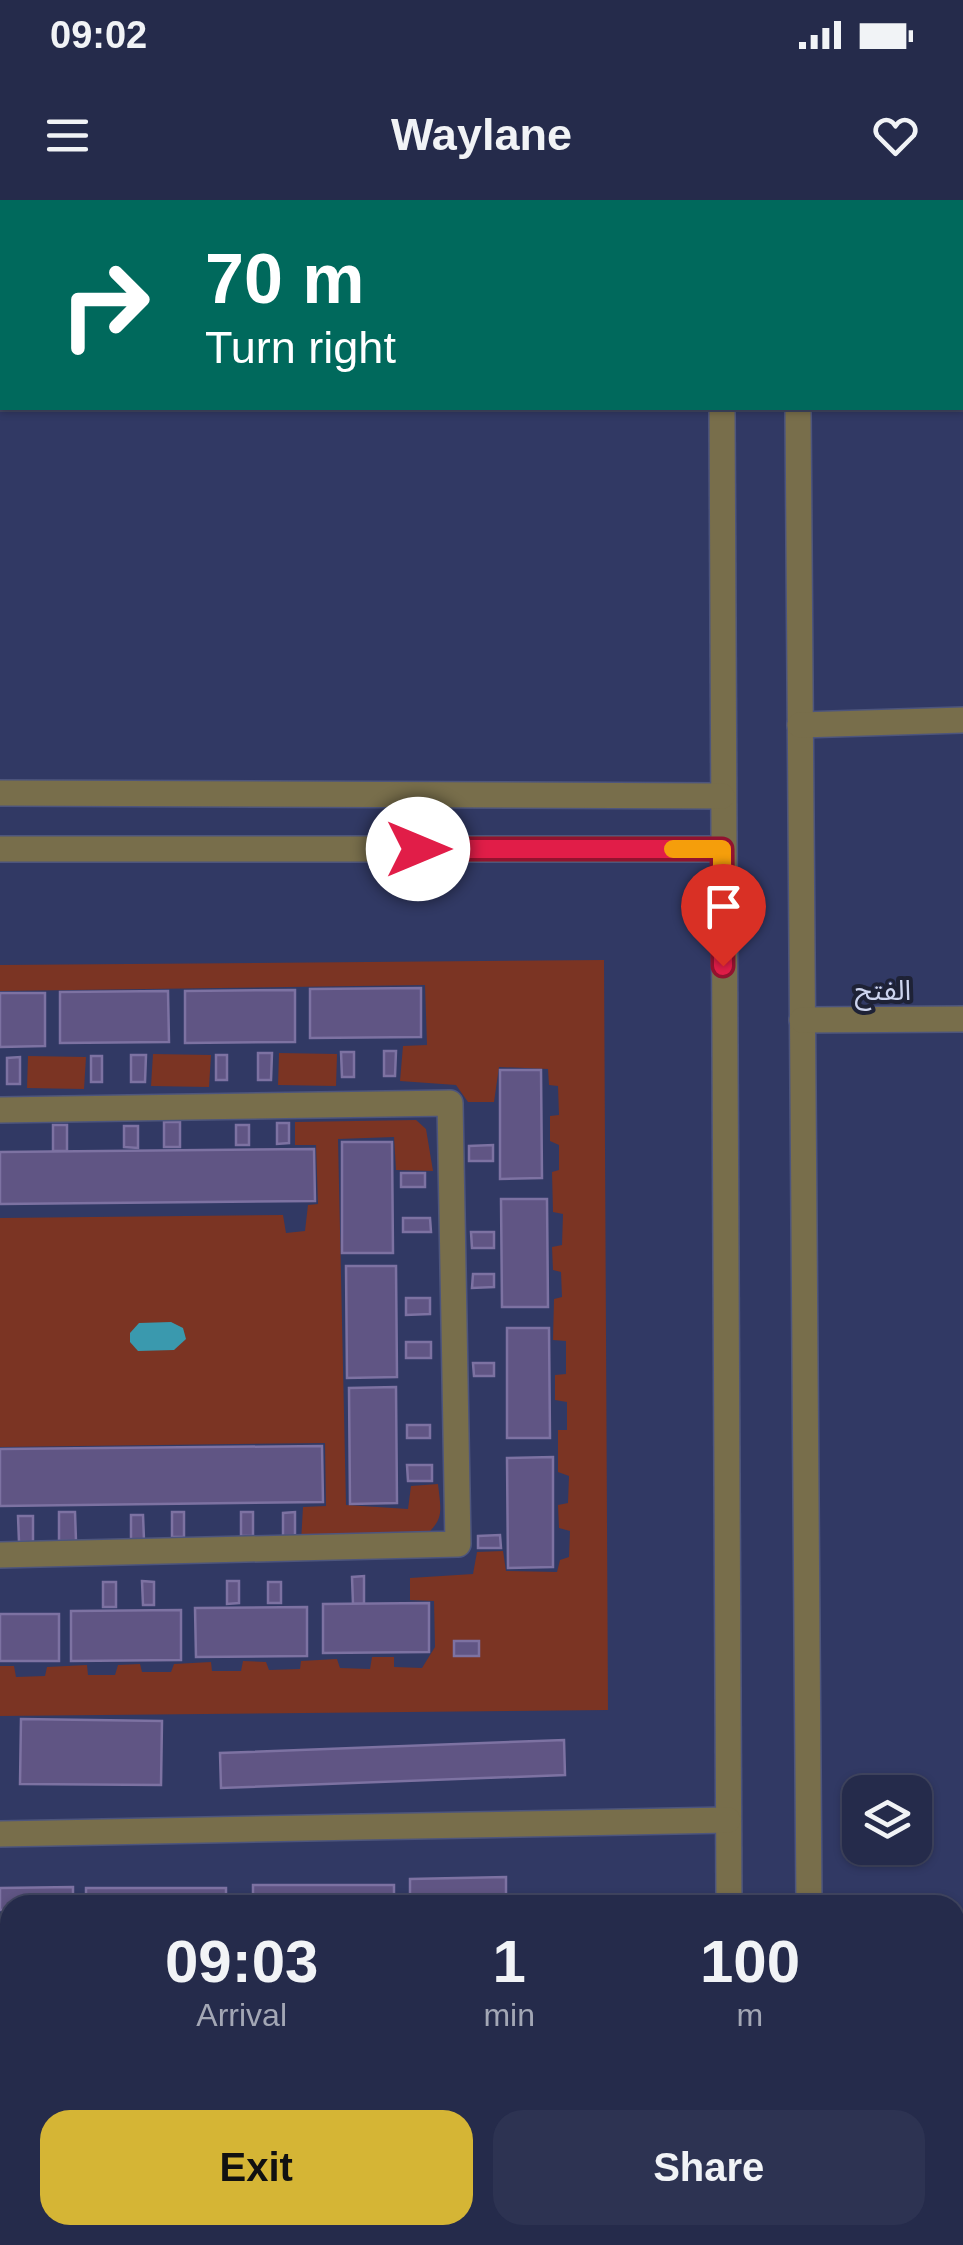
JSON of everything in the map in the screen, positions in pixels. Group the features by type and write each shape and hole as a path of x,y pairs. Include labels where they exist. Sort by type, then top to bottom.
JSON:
{"street":[{"path":"722,410 729,1895"},
{"path":"798,410 809,1895"},
{"path":"800,725 963,720"},
{"path":"0,793 722,796"},
{"path":"0,849 722,849"},
{"name":"الفتح","path":"802,1020 963,1019"},
{"path":"0,1110 450,1103 458,1544 0,1555"},
{"path":"0,1834 728,1820"}],"shaded area":[{"path":"604,960 608,1710 0,1716 0,1666 14,1666 16,1677 45,1676 47,1667 87,1665 88,1675 115,1675 118,1665 140,1664 142,1672 171,1672 174,1664 211,1662 212,1671 241,1671 243,1661 266,1662 269,1670 300,1669 301,1661 337,1659 340,1668 370,1669 372,1657 394,1657 394,1667 422,1668 435,1647 434,1601 410,1600 410,1578 473,1574 477,1552 503,1551 506,1571 557,1572 560,1560 569,1557 570,1531 559,1528 558,1505 568,1503 569,1476 558,1472 558,1430 567,1430 567,1402 555,1400 555,1375 566,1374 566,1341 553,1340 554,1299 562,1297 561,1272 553,1270 552,1247 562,1245 563,1214 553,1212 552,1172 559,1170 559,1145 550,1141 550,1116 559,1115 558,1086 549,1085 548,1069 499,1067 494,1102 468,1102 456,1085 400,1081 403,1046 427,1045 425,985 0,991 0,965"},
{"path":"279,1053 337,1054 336,1086 278,1085"},
{"path":"153,1054 211,1055 209,1087 151,1086"},
{"path":"28,1056 86,1057 84,1089 27,1088"},
{"path":"416,1120 426,1129 433,1171 396,1170 394,1137 338,1139 346,1505 408,1509 411,1486 438,1484 440,1514 435,1526 422,1538 301,1542 303,1507 326,1506 325,1443 0,1447 0,1218 283,1215 286,1233 305,1231 308,1205 318,1204 316,1145 295,1145 295,1122"},
{"path":"171,1322 183,1328 186,1339 174,1350 138,1351 130,1342 130,1333 139,1323"}],"building":[{"path":"421,988 421,1037 310,1038 310,989"},
{"path":"295,990 295,1042 185,1043 185,991"},
{"path":"168,991 169,1042 60,1043 60,992"},
{"path":"0,993 45,993 45,1046 0,1047"},
{"path":"384,1051 396,1051 395,1076 384,1076"},
{"path":"341,1052 354,1052 354,1077 342,1077"},
{"path":"258,1053 272,1053 271,1080 258,1080"},
{"path":"131,1055 146,1055 145,1082 131,1082"},
{"path":"216,1055 227,1055 227,1080 216,1080"},
{"path":"91,1056 102,1056 102,1082 91,1082"},
{"path":"20,1057 20,1084 7,1084 7,1058"},
{"path":"500,1070 541,1070 542,1178 500,1179"},
{"path":"164,1122 180,1122 180,1147 164,1147"},
{"path":"277,1123 289,1123 289,1143 277,1144"},
{"path":"53,1125 67,1125 67,1151 53,1151"},
{"path":"236,1125 249,1125 249,1145 236,1145"},
{"path":"124,1126 138,1126 138,1148 124,1147"},
{"path":"342,1142 392,1142 393,1253 342,1253"},
{"path":"493,1145 493,1161 469,1161 469,1146"},
{"path":"314,1149 315,1201 0,1204 0,1152"},
{"path":"401,1173 425,1173 425,1187 401,1187"},
{"path":"501,1199 547,1199 548,1307 502,1307"},
{"path":"403,1218 430,1218 431,1232 403,1232"},
{"path":"471,1232 494,1232 494,1248 472,1248"},
{"path":"346,1266 396,1266 397,1377 347,1378"},
{"path":"473,1274 494,1274 494,1287 472,1288"},
{"path":"406,1298 430,1298 430,1314 406,1315"},
{"path":"507,1328 549,1328 550,1438 507,1438"},
{"path":"406,1342 431,1342 431,1358 406,1358"},
{"path":"473,1363 494,1363 494,1376 474,1376"},
{"path":"396,1387 397,1503 350,1504 349,1388"},
{"path":"407,1425 430,1425 430,1438 407,1438"},
{"path":"322,1446 323,1502 0,1506 0,1449"},
{"path":"553,1457 553,1567 508,1568 507,1458"},
{"path":"407,1465 432,1465 432,1481 408,1481"},
{"path":"59,1512 75,1512 76,1541 59,1541"},
{"path":"172,1512 184,1512 184,1537 172,1537"},
{"path":"241,1512 253,1512 253,1536 241,1536"},
{"path":"295,1512 295,1536 283,1537 283,1513"},
{"path":"131,1515 143,1515 144,1540 131,1540"},
{"path":"18,1516 33,1516 33,1542 19,1542"},
{"path":"500,1535 501,1548 478,1548 478,1536"},
{"path":"364,1576 364,1604 353,1604 352,1577"},
{"path":"142,1581 154,1582 154,1605 143,1605"},
{"path":"227,1581 239,1581 239,1603 227,1604"},
{"path":"103,1582 116,1582 116,1607 103,1607"},
{"path":"268,1582 281,1582 281,1603 268,1603"},
{"path":"429,1603 429,1652 323,1653 323,1604"},
{"path":"307,1607 307,1656 196,1657 195,1608"},
{"path":"181,1610 181,1660 71,1661 71,1611"},
{"path":"0,1614 59,1614 59,1661 0,1661"},
{"path":"454,1641 479,1641 479,1656 454,1656"},
{"path":"21,1719 162,1721 161,1785 20,1784"},
{"path":"564,1740 565,1775 221,1788 220,1753"},
{"path":"506,1877 506,1895 410,1895 410,1879"},
{"path":"253,1885 394,1885 394,1895 253,1895"},
{"path":"73,1887 73,1895 0,1895 0,1888"},
{"path":"86,1888 226,1888 226,1895 86,1895"}],"slow traffic":[{"path":"673,849 722,849 722,884"}],"route":[{"path":"418,849 722,849 723,966"}]}
